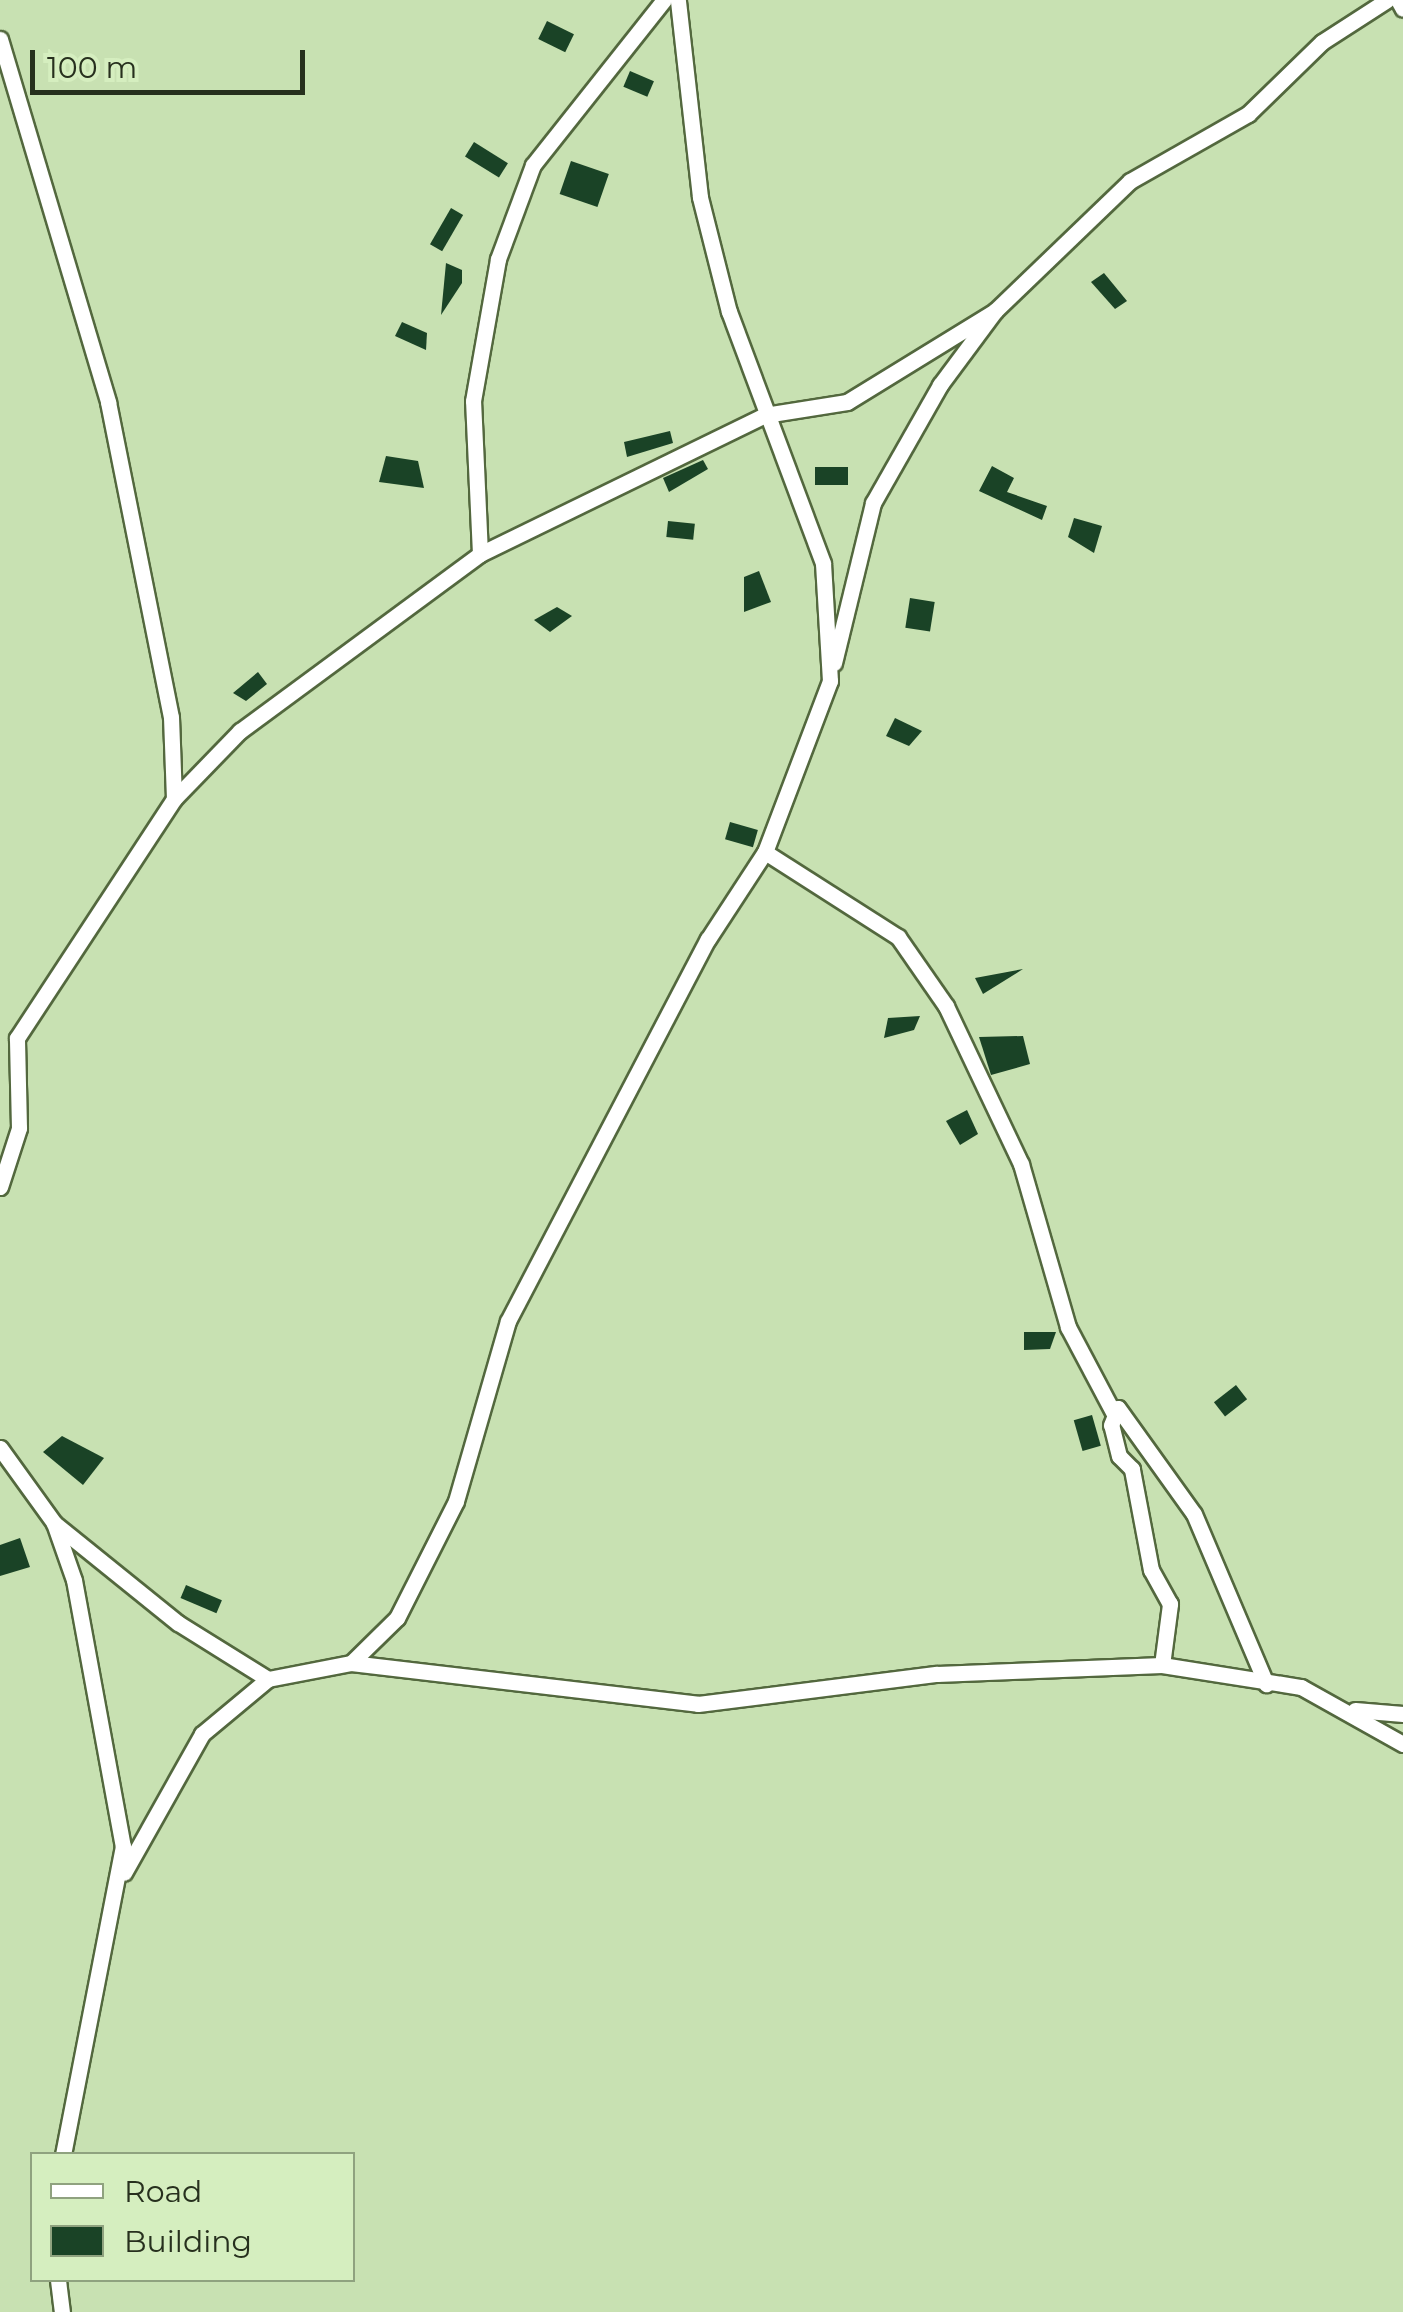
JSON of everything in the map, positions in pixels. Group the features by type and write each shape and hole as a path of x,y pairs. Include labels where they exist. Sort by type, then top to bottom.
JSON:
{"street":[{"path":"480,554 473,401 498,259 533,165 664,0"},
{"path":"678,0 700,197 765,415 824,563 830,682"},
{"path":"351,1663 398,1618 456,1500 516,1304 708,939 765,852 830,682 874,503 940,385 995,311 1130,181 1248,114 1322,42 1387,0"},
{"path":"1398,0 1403,9"},
{"path":"0,39 108,402 171,717 174,799"},
{"path":"0,1188 19,1128 17,1038 174,799 315,668 480,554 765,415 846,402 995,311"},
{"path":"765,852 898,936 946,1006 1021,1164 1068,1326 1113,1412 1194,1514 1266,1684"},
{"path":"1113,1412 1151,1570 1170,1604 1162,1665"},
{"path":"0,1448 7,1472 54,1522 178,1622 268,1679"},
{"path":"54,1522 100,1696 124,1874"},
{"path":"63,2152 90,1998 124,1874 202,1734 268,1679 351,1663 698,1704 937,1674 1162,1665 1301,1687 1351,1710 1403,1744"},
{"path":"1351,1710 1403,1714"},
{"path":"58,2282 62,2312"}],"building":[{"path":"547,21 574,34 565,52 538,39"},
{"path":"630,71 654,81 647,97 623,87"},
{"path":"474,142 508,163 499,178 465,156"},
{"path":"571,161 609,174 597,207 560,194"},
{"path":"451,208 463,215 442,251 430,244"},
{"path":"446,263 462,270 462,283 441,315"},
{"path":"1104,273 1127,301 1115,309 1091,282"},
{"path":"402,322 427,333 426,350 395,336"},
{"path":"670,431 673,443 627,457 624,442"},
{"path":"386,456 418,461 424,488 379,482"},
{"path":"703,460 708,469 669,492 663,478"},
{"path":"992,466 1014,478 1007,492 1047,506 1042,520 979,491"},
{"path":"815,467 848,467 848,485 815,485"},
{"path":"1074,518 1102,526 1094,553 1068,537"},
{"path":"668,521 695,524 693,540 666,537"},
{"path":"759,571 771,602 744,612 744,577"},
{"path":"910,598 935,602 930,632 905,628"},
{"path":"557,607 572,616 550,632 534,620"},
{"path":"258,672 267,684 246,701 233,693"},
{"path":"895,718 922,731 909,746 886,736"},
{"path":"730,822 758,830 753,847 725,839"},
{"path":"1023,969 983,994 975,978"},
{"path":"920,1016 914,1030 884,1038 888,1018"},
{"path":"1023,1036 1030,1064 991,1075 979,1037"},
{"path":"967,1110 978,1134 960,1145 946,1121"},
{"path":"1024,1332 1056,1332 1050,1349 1024,1350"},
{"path":"1236,1385 1247,1399 1225,1416 1214,1402"},
{"path":"1092,1415 1101,1446 1083,1451 1074,1420"},
{"path":"62,1436 104,1458 83,1485 43,1452"},
{"path":"20,1538 30,1567 0,1576 0,1545"},
{"path":"186,1585 222,1600 216,1613 181,1598"}]}
